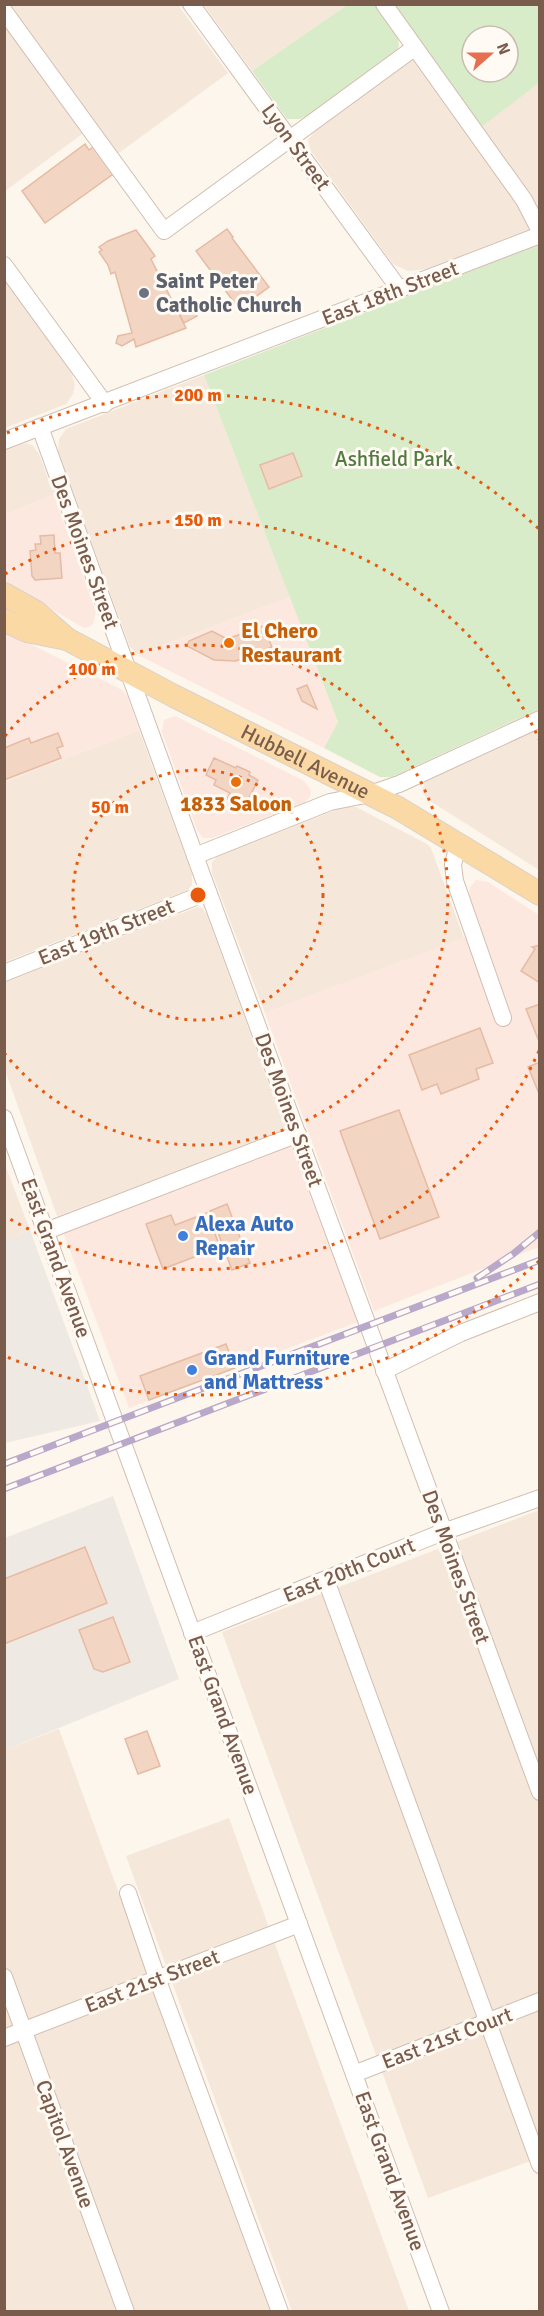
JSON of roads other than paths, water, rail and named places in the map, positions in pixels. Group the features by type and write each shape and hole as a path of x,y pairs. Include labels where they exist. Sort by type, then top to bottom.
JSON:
{"main road":[{"name":"Hubbell Avenue","path":"4,594 36,612 67,639 370,794 458,843 540,894"},
{"name":"Hubbell Avenue","path":"4,620 27,631 67,639"}],"street":[{"name":"Lyon Street","path":"191,4 400,290"},
{"path":"384,4 524,201 540,233"},
{"path":"4,11 164,231 414,48"},
{"name":"East 18th Street","path":"4,441 400,290 540,233"},
{"path":"4,265 105,404"},
{"name":"Des Moines Street","path":"40,427 208,892 540,1792"},
{"path":"195,856 330,802 370,794 399,784 540,719"},
{"path":"458,843 453,868 503,1018"},
{"name":"East 19th Street","path":"4,973 208,892"},
{"name":"East Grand Avenue","path":"4,1118 441,2312"},
{"path":"46,1231 298,1134"},
{"path":"384,1371 461,1333 540,1302"},
{"name":"East 20th Court","path":"192,1633 443,1532 540,1498"},
{"path":"326,1580 540,2165"},
{"path":"128,1893 280,2312"},
{"name":"East 21st Street","path":"4,2038 299,1924"},
{"name":"Capitol Avenue","path":"4,1977 126,2312"},
{"name":"East 21st Court","path":"354,2074 540,2001"}],"railway":[{"path":"477,1278 513,1254 540,1232"},
{"path":"4,1464 540,1260"},
{"path":"4,1489 540,1284"}],"place":[{"name":"Saint Peter Catholic Church","path":"144,293"},
{"name":"El Chero Restaurant","path":"229,643"},
{"name":"1833 Saloon","path":"236,782"},
{"name":"Alexa Auto Repair","path":"183,1236"},
{"name":"Grand Furniture and Mattress","path":"192,1370"}],"park label":[{"name":"Ashfield Park","path":"394,459"}]}
